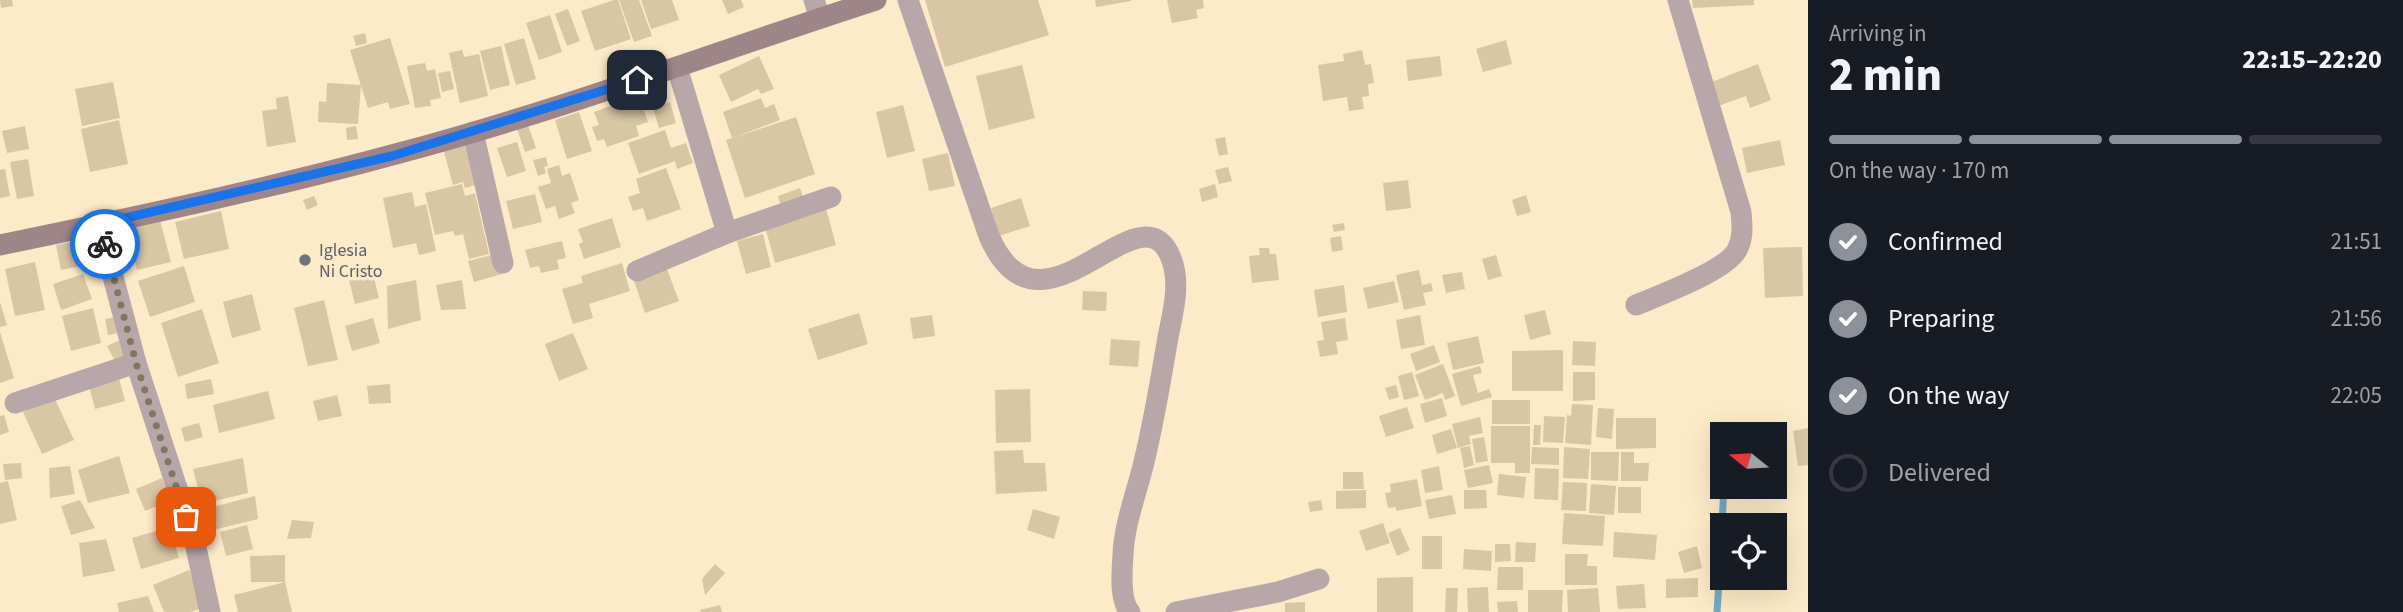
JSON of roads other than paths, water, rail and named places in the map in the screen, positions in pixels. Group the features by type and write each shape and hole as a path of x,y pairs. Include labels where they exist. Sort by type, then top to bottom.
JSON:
{"main road":[{"path":"0,245 392,156 677,67 817,9 876,0"}],"street":[{"path":"908,0 989,236 1005,264 1018,274 1039,280 1054,279 1082,268 1127,240 1143,236 1157,239 1170,255 1176,274 1174,303 1148,445 1123,553 1123,590 1126,608 1130,612"},
{"path":"1636,305 1709,272 1730,259 1737,251 1742,235 1741,212 1678,0"},
{"path":"677,67 727,233"},
{"path":"474,132 503,263"},
{"path":"637,271 727,233 831,197"},
{"path":"99,224 136,363 195,543 210,612"},
{"path":"15,403 136,363"},
{"path":"1176,612 1278,592 1319,579"}],"waterway":[{"path":"1723,499 1723,513"},
{"path":"1717,612 1718,590"}],"place":[{"name":"Iglesia Ni Cristo","path":"305,260"}]}
